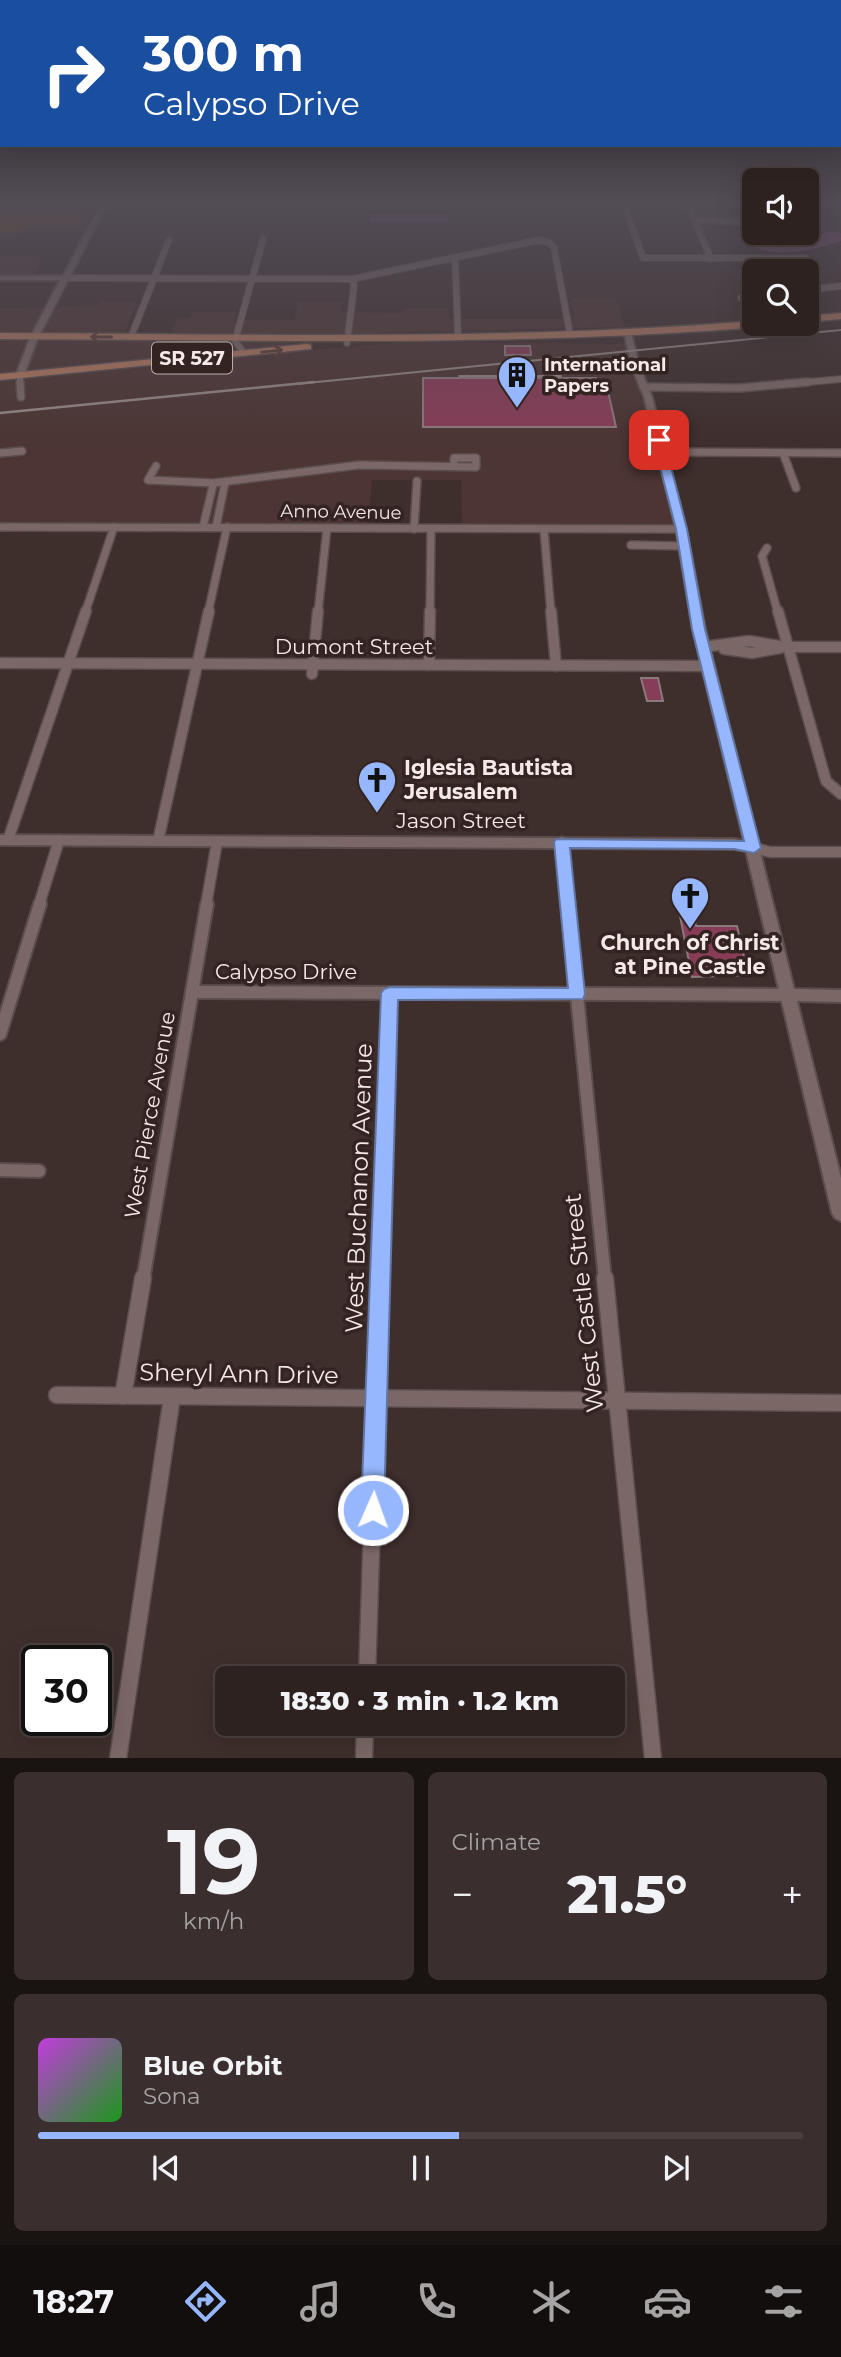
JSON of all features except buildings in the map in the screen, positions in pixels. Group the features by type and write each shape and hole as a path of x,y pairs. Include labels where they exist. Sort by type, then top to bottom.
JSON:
{"main road":[{"path":"819,318 841,316"},
{"name":"SR 527","path":"0,337 347,340 627,333 742,325"},
{"name":"SR 527","path":"0,377 244,354 347,340"}],"street":[{"path":"21,397 20,375 35,337 61,286"},
{"path":"131,337 152,286"},
{"path":"244,354 235,341 250,286"},
{"path":"347,340 354,286"},
{"path":"456,286 458,336"},
{"path":"561,286 570,334"},
{"path":"819,289 841,286"},
{"path":"627,333 662,452 681,529 703,647 841,1213"},
{"path":"643,387 740,388 841,379"},
{"path":"0,453 22,451"},
{"path":"662,452 841,453"},
{"path":"783,453 796,488"},
{"path":"156,466 148,480 174,485 225,484 320,468 454,466"},
{"path":"414,529 417,481"},
{"path":"217,522 225,484"},
{"path":"204,523 213,485"},
{"name":"Anno Avenue","path":"0,527 114,527 217,522 227,527 681,529"},
{"path":"4,840 70,663 114,527"},
{"path":"158,841 227,527"},
{"path":"312,669 327,528"},
{"path":"429,665 431,529"},
{"path":"544,530 556,666"},
{"path":"631,545 685,546"},
{"path":"767,548 762,556 826,781 841,794"},
{"path":"703,647 748,653 761,647 841,647"},
{"name":"Dumont Street","path":"0,663 197,664 312,669 429,665 708,666"},
{"name":"Jason Street","path":"4,840 562,842 734,844 754,848"},
{"path":"0,1034 59,840"},
{"name":"West Pierce Avenue","path":"123,1396 218,842"},
{"name":"West Castle Street","path":"562,842 653,1758"},
{"path":"754,848 770,852 841,852"},
{"name":"Calypso Drive","path":"192,992 841,996"},
{"name":"West Buchanon Avenue","path":"367,1666 390,993"},
{"path":"0,1170 39,1171"},
{"name":"Sheryl Ann Drive","path":"57,1395 841,1403"},
{"path":"118,1758 172,1396"},
{"path":"364,1758 365,1736"}],"shaded area":[{"path":"571,298 616,298 624,327 292,335 289,345 292,352 402,342 628,344 675,529 462,528 461,480 372,480 368,528 0,527 0,308 97,306 100,301 137,301 123,337 170,337 177,318 190,318 192,312 236,312 235,320 294,320 298,302 342,302 341,312 403,313 404,308 448,308 449,319 574,319"}],"railway":[{"path":"297,384 841,330"},
{"path":"459,376 561,376"},
{"path":"0,413 314,382"}],"place":[{"name":"International Papers","path":"517,409"},
{"name":"Iglesia Bautista Jerusalem","path":"377,814"},
{"name":"Church of Christ at Pine Castle","path":"690,930"}],"route":[{"path":"373,1510 390,993 577,994 562,842 734,844 754,848 698,629 681,529 659,440"}]}
